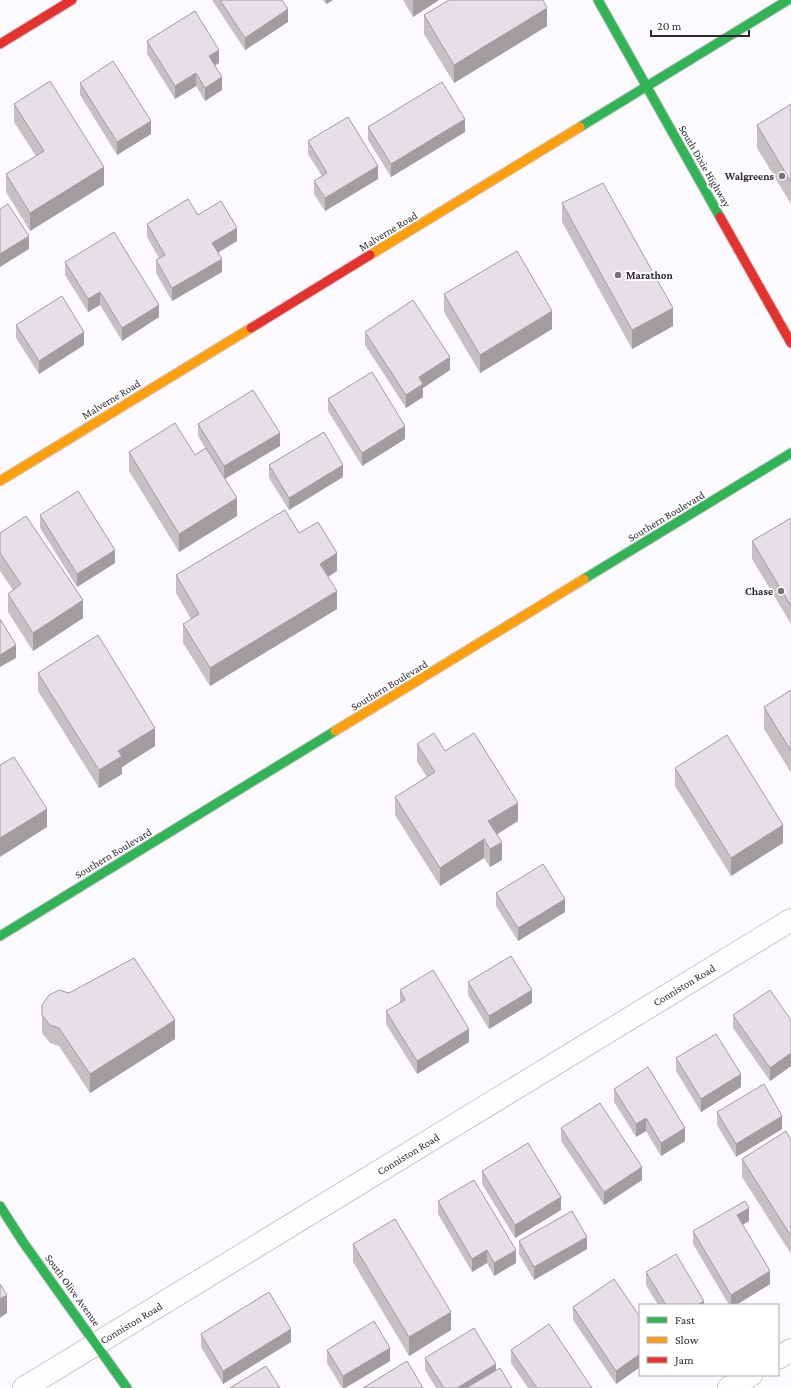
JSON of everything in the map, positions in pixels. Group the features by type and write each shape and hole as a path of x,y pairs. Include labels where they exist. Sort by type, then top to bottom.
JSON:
{"main road":[{"path":"0,44 72,0"},
{"name":"South Dixie Highway","path":"598,0 791,343"},
{"name":"Malverne Road","path":"0,481 788,0"},
{"name":"Southern Boulevard","path":"0,936 791,453"},
{"name":"South Olive Avenue","path":"0,1206 23,1242 127,1388"}],"street":[{"name":"Conniston Road","path":"24,1388 791,920"},
{"path":"779,1357 791,1350"},
{"path":"730,1388 749,1376"}],"building":[{"path":"220,0 282,0 288,9 245,38"},
{"path":"449,0 543,0 547,8 454,65 424,15"},
{"path":"195,11 219,50 209,56 222,77 205,88 196,73 175,86 147,41"},
{"path":"113,61 151,121 117,142 80,83"},
{"path":"50,81 104,167 30,213 6,174 44,151 14,104"},
{"path":"442,82 465,119 391,164 368,127"},
{"path":"791,104 791,182 757,125"},
{"path":"348,117 378,166 325,198 314,181 327,173 308,141"},
{"name":"Marathon","path":"603,183 673,308 632,330 562,203"},
{"path":"188,199 198,215 221,201 237,228 212,243 222,259 172,288 156,260 165,255 147,224"},
{"path":"8,204 29,236 0,254 0,209"},
{"path":"114,232 159,305 122,328 100,292 88,299 65,262"},
{"path":"517,251 552,311 480,355 444,294"},
{"path":"62,296 84,332 39,361 16,325"},
{"path":"413,300 450,357 419,377 423,384 406,395 365,332"},
{"path":"372,372 405,426 362,453 328,399"},
{"path":"253,390 280,433 224,466 198,424"},
{"path":"175,423 195,455 206,448 237,498 179,534 129,452"},
{"path":"324,432 343,465 289,498 269,465"},
{"path":"78,491 115,550 77,574 40,515"},
{"path":"285,510 299,533 318,522 337,553 320,564 337,591 210,668 183,624 199,614 176,575"},
{"path":"26,516 83,600 33,633 8,594 21,584 0,553 0,533"},
{"name":"Chase","path":"791,518 791,606 752,541"},
{"path":"0,619 16,645 0,655"},
{"path":"98,635 155,728 118,751 122,756 99,770 38,673"},
{"path":"791,690 791,751 764,707"},
{"path":"434,733 445,751 474,733 518,803 488,821 502,842 490,849 484,839 440,868 395,797 435,772 417,744"},
{"path":"727,735 783,825 731,858 675,768"},
{"path":"14,757 47,809 0,838 0,765"},
{"path":"543,864 565,899 518,928 496,893"},
{"path":"511,956 532,990 489,1016 468,982"},
{"path":"134,958 175,1020 90,1074 59,1028 50,1025 42,1015 42,1005 49,995 59,990 69,993"},
{"path":"433,970 469,1029 417,1061 386,1011 405,1000 400,990"},
{"path":"770,990 791,1020 791,1053 770,1068 733,1015"},
{"path":"716,1034 741,1074 701,1099 676,1058"},
{"path":"648,1067 685,1128 661,1143 646,1118 636,1124 614,1089"},
{"path":"764,1084 782,1116 736,1144 717,1112"},
{"path":"600,1103 642,1167 604,1192 561,1128"},
{"path":"786,1131 791,1140 791,1236 742,1159"},
{"path":"528,1143 561,1197 515,1225 482,1171"},
{"path":"474,1180 516,1250 494,1263 487,1250 472,1259 438,1201"},
{"path":"745,1201 749,1208 737,1215 770,1271 731,1295 693,1231"},
{"path":"572,1211 587,1237 534,1267 519,1241"},
{"path":"395,1219 451,1312 409,1337 353,1244"},
{"path":"676,1254 704,1301 699,1304 665,1304 646,1272"},
{"path":"614,1279 639,1316 639,1355 616,1371 573,1307"},
{"path":"0,1284 7,1295 0,1299"},
{"path":"269,1292 291,1329 223,1371 201,1334"},
{"path":"374,1321 390,1348 343,1376 327,1350"},
{"path":"549,1324 592,1388 537,1388 511,1350"},
{"path":"474,1328 496,1364 457,1388 444,1388 425,1358"},
{"path":"407,1361 423,1388 363,1388"},
{"path":"266,1366 280,1388 230,1388"},
{"path":"500,1368 512,1388 466,1388"}],"traffic: fast":[{"path":"598,0 720,217"},
{"path":"580,127 788,0"},
{"path":"584,579 791,453"},
{"path":"0,936 335,731"},
{"path":"0,1206 23,1242 127,1388"}],"traffic: slow":[{"path":"370,255 580,127"},
{"path":"0,481 251,328"},
{"path":"335,731 584,579"}],"traffic: jam":[{"path":"0,44 72,0"},
{"path":"720,217 791,343"},
{"path":"251,328 370,255"}],"place":[{"name":"Walgreens","path":"782,176"},
{"name":"Marathon","path":"618,275"},
{"name":"Chase","path":"781,591"}]}
